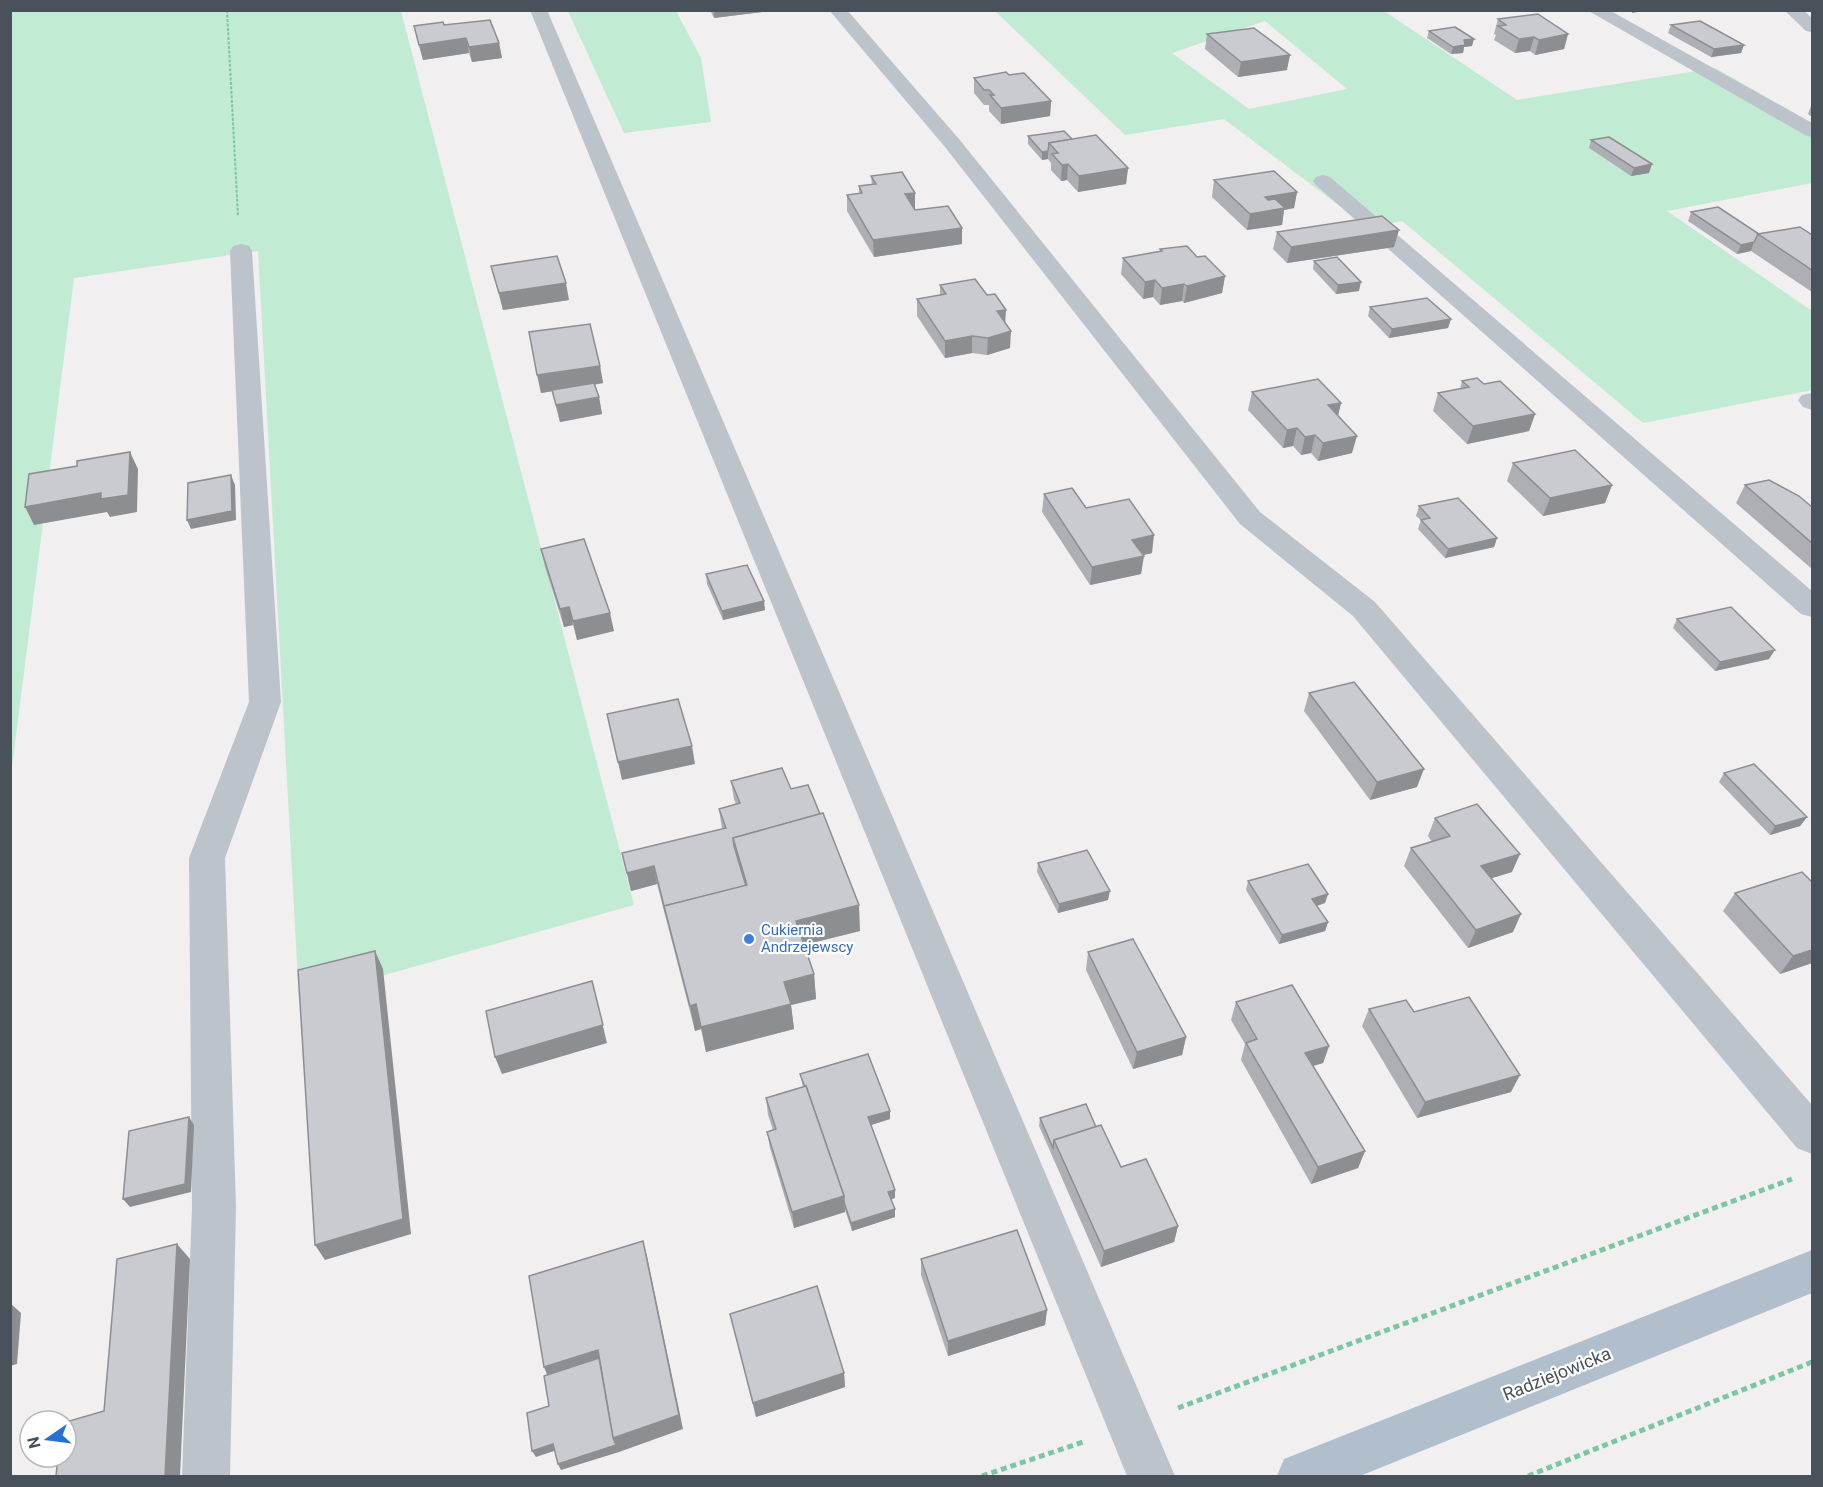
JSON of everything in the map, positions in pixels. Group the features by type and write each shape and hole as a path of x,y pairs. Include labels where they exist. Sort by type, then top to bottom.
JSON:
{"main road":[{"name":"Radziejowicka","path":"1300,1476 1812,1272"}],"street":[{"path":"537,10 1151,1476"},
{"path":"837,10 952,144 1250,518 1364,609 1812,1135"},
{"path":"1595,10 1812,131"},
{"path":"1792,10 1812,27"},
{"path":"1323,181 1812,607"},
{"path":"206,1476 214,1207 207,858 265,702 241,251"}],"path":[{"path":"227,10 241,251"},
{"path":"982,1476 1130,1426 1801,1175"},
{"path":"1528,1476 1812,1362"}],"green space":[{"path":"11,11 401,11 634,905 299,999 258,251 74,278 11,775"},
{"path":"568,11 676,11 701,58 711,122 624,133"},
{"path":"995,11 1384,11 1517,100 1715,68 1812,123 1812,183 1667,211 1812,311 1812,390 1643,423 1402,221 1369,228 1224,119 1125,135","holes":["1265,21 1347,89 1249,109 1172,53"]}],"building":[{"path":"1538,14 1568,34 1539,40 1534,37 1519,39 1498,26 1506,25 1498,19"},
{"path":"490,20 499,43 469,47 466,38 419,45 414,26 443,22 444,25"},
{"path":"1700,21 1744,45 1714,49 1671,25"},
{"path":"1455,27 1474,39 1464,40 1465,45 1453,47 1429,31"},
{"path":"1254,28 1290,55 1241,62 1207,34"},
{"path":"1006,72 1009,75 1024,73 1051,101 1001,108 990,95 994,95 989,90 984,90 974,78"},
{"path":"1064,131 1072,139 1049,143 1048,151 1042,152 1028,136"},
{"path":"1096,135 1128,168 1079,176 1068,164 1062,165 1052,154 1058,153 1049,143"},
{"path":"1609,137 1652,164 1634,168 1591,140"},
{"path":"1274,171 1297,192 1265,197 1268,200 1275,199 1285,208 1250,214 1214,180"},
{"path":"902,172 915,193 905,194 915,210 948,206 962,228 873,240 847,195 862,193 859,186 876,184 871,176"},
{"path":"1718,207 1759,234 1754,242 1741,245 1691,212"},
{"path":"1382,216 1399,230 1291,247 1277,232"},
{"path":"1800,227 1812,235 1812,270 1758,234"},
{"path":"1187,246 1197,257 1205,256 1225,276 1187,286 1184,284 1162,288 1155,280 1145,282 1123,258 1162,251 1160,249"},
{"path":"557,256 566,283 499,293 491,266"},
{"path":"1337,257 1361,282 1338,285 1314,261"},
{"path":"975,279 987,295 995,294 1006,310 997,311 1011,331 988,338 972,336 945,341 917,299 946,294 940,285"},
{"path":"1427,298 1451,319 1392,329 1370,307"},
{"path":"590,324 600,366 537,375 529,332"},
{"path":"1477,378 1484,384 1500,381 1535,414 1473,426 1438,393 1469,387 1462,381"},
{"path":"1318,379 1341,403 1328,405 1357,436 1323,443 1315,435 1305,437 1297,428 1287,430 1252,392"},
{"path":"594,383 599,397 556,405 552,390"},
{"path":"1575,450 1612,485 1550,498 1513,463"},
{"path":"130,452 128,495 101,499 101,493 25,507 29,474 77,466 77,461"},
{"path":"231,475 232,511 187,520 188,483"},
{"path":"1769,480 1799,496 1812,507 1812,543 1745,485"},
{"path":"1072,488 1086,508 1129,499 1154,535 1132,540 1144,556 1092,567 1044,494"},
{"path":"1458,498 1497,538 1448,549 1421,520 1430,518 1419,506"},
{"path":"584,539 610,613 573,621 569,607 560,609 541,549"},
{"path":"747,565 764,601 722,611 706,574"},
{"path":"1731,607 1775,650 1720,662 1677,619"},
{"path":"1354,682 1424,769 1377,782 1309,693"},
{"path":"678,699 692,746 618,762 607,714"},
{"path":"1754,764 1807,817 1775,826 1724,773"},
{"path":"782,768 791,789 808,785 820,814 733,838 746,886 664,906 654,866 627,873 622,853 726,828 719,809 740,803 731,781"},
{"path":"1477,804 1520,854 1481,866 1521,914 1476,930 1411,848 1450,836 1435,818"},
{"name":"Cukiernia Andrzejewscy","path":"823,813 859,905 796,921 814,974 784,982 791,1004 701,1027 696,1004 690,1006 664,906 747,885 733,838"},
{"path":"1087,850 1110,891 1059,904 1038,863"},
{"path":"1308,864 1328,894 1312,899 1328,922 1282,935 1248,881"},
{"path":"1802,872 1812,882 1812,950 1793,956 1735,893"},
{"path":"1133,939 1186,1037 1137,1052 1088,952"},
{"path":"375,951 403,1219 315,1245 298,970"},
{"path":"592,981 603,1025 495,1057 486,1011"},
{"path":"1292,985 1329,1046 1305,1053 1365,1151 1318,1167 1246,1043 1257,1039 1236,1002"},
{"path":"1469,997 1520,1075 1425,1102 1369,1009 1406,1000 1414,1012"},
{"path":"868,1054 890,1111 868,1117 895,1190 888,1192 895,1209 851,1223 844,1196 800,1074"},
{"path":"806,1086 844,1196 792,1212 767,1132 776,1129 766,1098"},
{"path":"1086,1104 1096,1127 1054,1140 1053,1148 1040,1118"},
{"path":"189,1117 185,1184 123,1199 129,1131"},
{"path":"1101,1125 1121,1167 1146,1159 1178,1226 1104,1251 1054,1140"},
{"path":"1017,1230 1047,1310 948,1341 921,1259"},
{"path":"643,1241 679,1415 613,1438 598,1350 544,1367 529,1276"},
{"path":"177,1244 165,1476 56,1476 57,1469 78,1469 78,1419 104,1411 117,1259"},
{"path":"817,1286 844,1373 753,1403 730,1314"},
{"path":"599,1358 616,1445 558,1464 553,1444 532,1451 527,1413 549,1406 544,1376"}],"place":[{"name":"Cukiernia Andrzejewscy","path":"749,939"}]}
